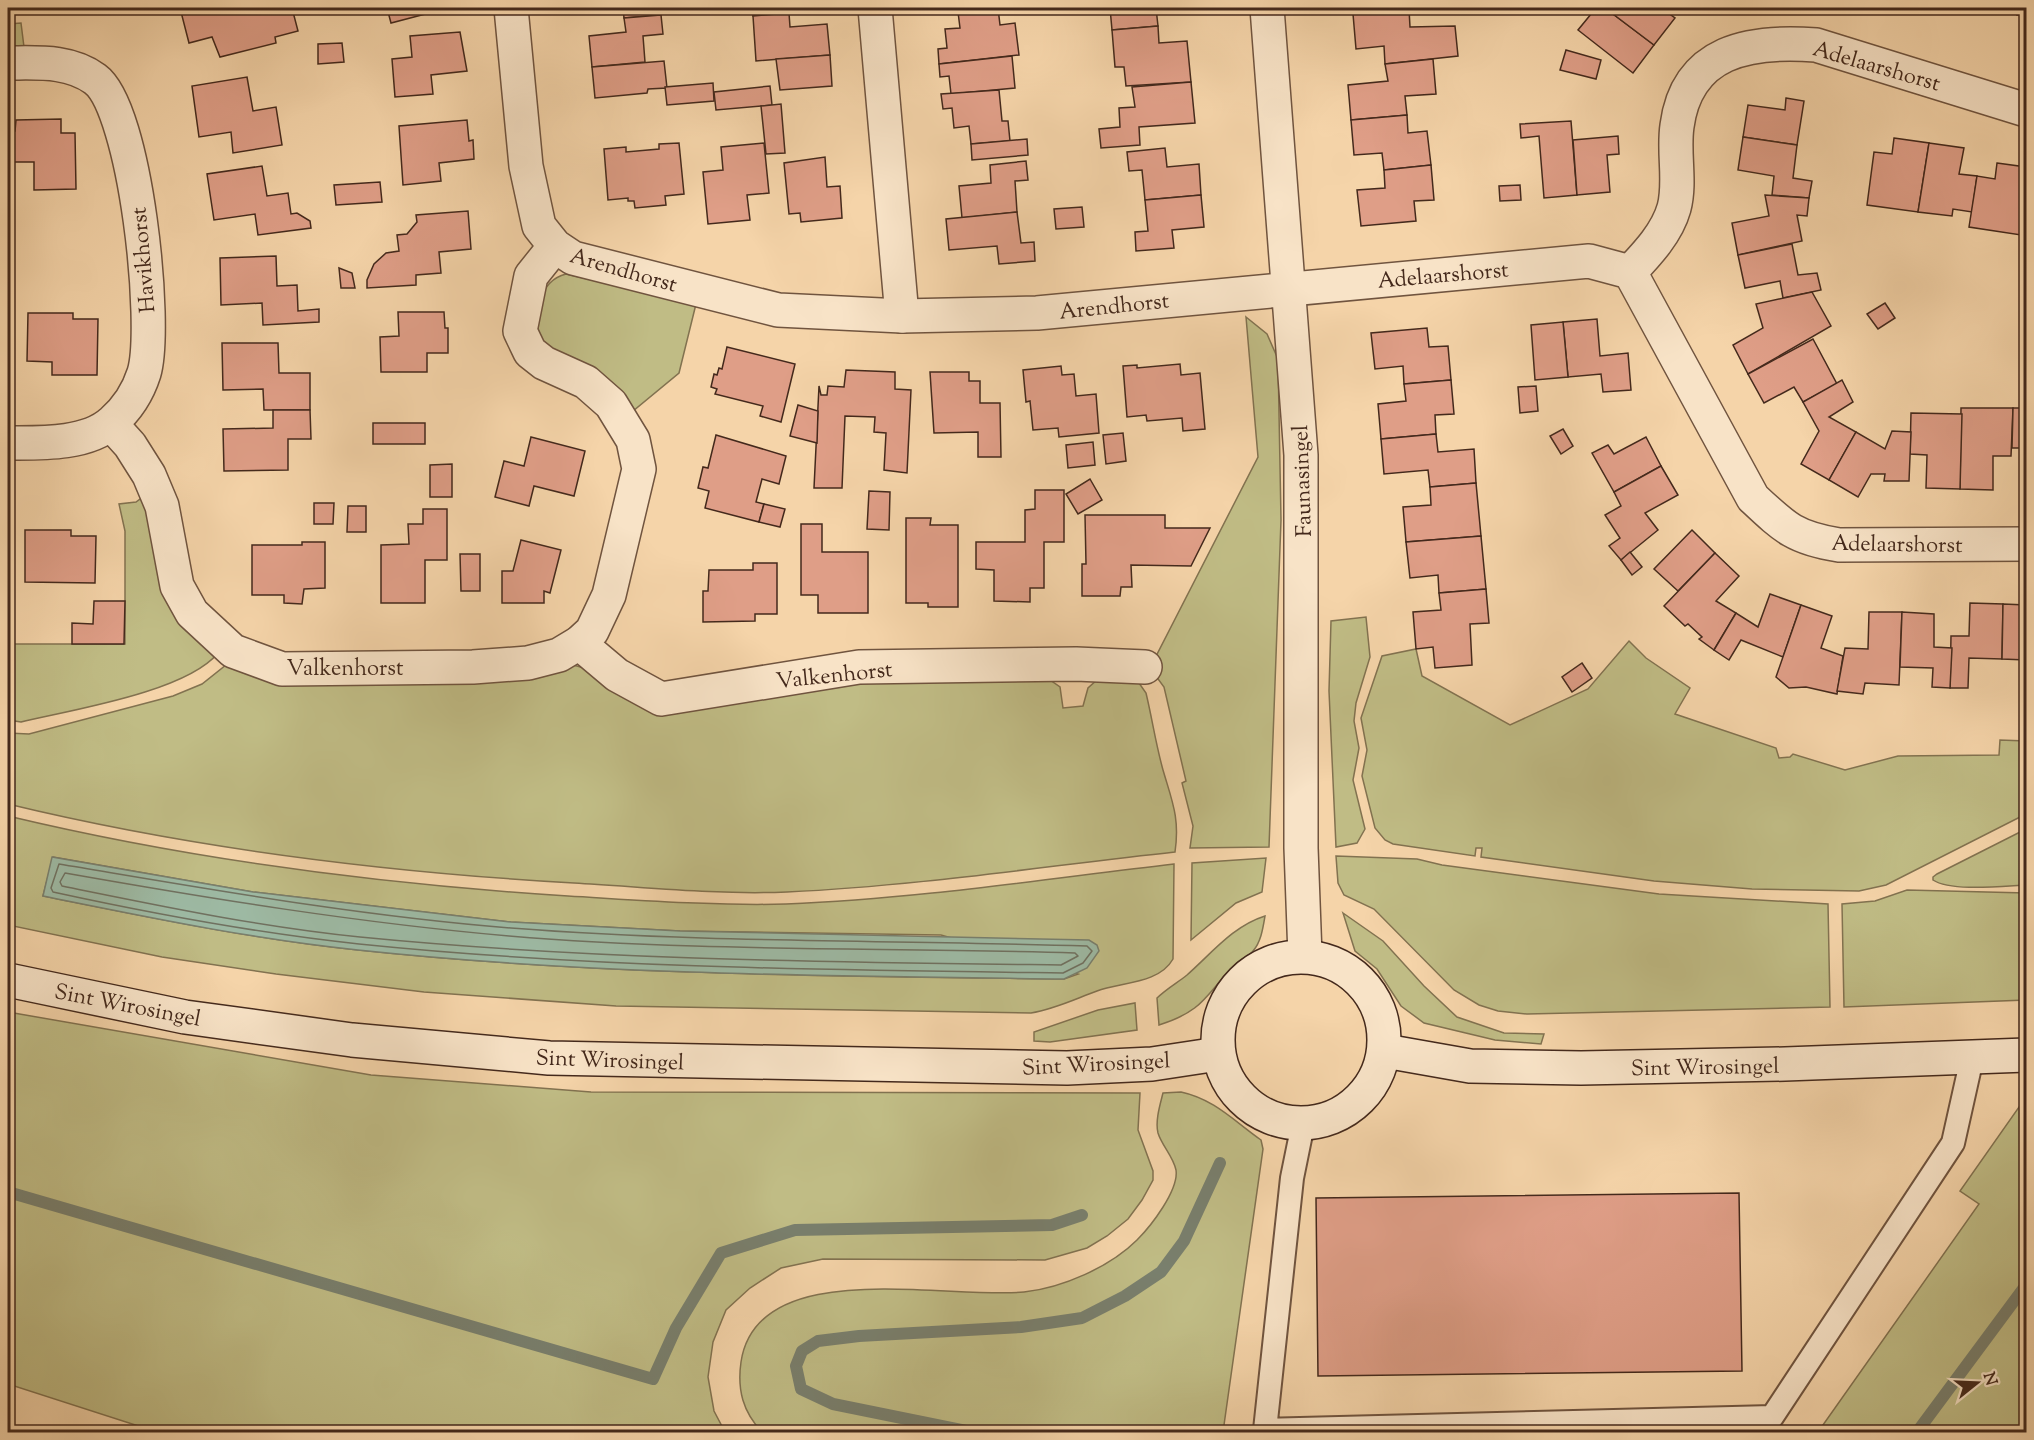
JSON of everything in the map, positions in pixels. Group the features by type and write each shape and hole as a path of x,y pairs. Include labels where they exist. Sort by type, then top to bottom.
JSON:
{"street":[{"name":"Arendhorst","path":"512,8 526,166 539,226 555,246 573,258 778,310 902,316 1037,313 1290,287"},
{"path":"875,8 902,316"},
{"name":"Faunasingel","path":"1267,8 1301,455 1301,848 1305,956"},
{"name":"Adelaarshorst","path":"1630,272 1660,237 1674,209 1677,126 1687,88 1705,66 1729,52 1756,45 1787,43 1816,45 2026,110"},
{"name":"Havikhorst","path":"8,63 57,63 97,80 113,103 131,158 141,222 148,332 144,372 132,401 111,424 61,442 8,443"},
{"name":"Valkenhorst","path":"111,424 130,445 149,475 162,506 177,586 192,613 233,651 282,669 473,667 528,663 559,656 579,643 592,630 609,595 639,469 633,440 610,404 586,382 544,363 530,351 520,332 531,276 555,246"},
{"name":"Adelaarshorst","path":"1290,287 1589,261 1630,272 1753,498 1784,528 1808,540 1839,545 2026,544"},
{"name":"Valkenhorst","path":"579,643 617,675 661,699 859,667 1076,664 1144,667"},
{"path":"1305,956 1332,962 1356,976 1373,998 1380,1015 1385,1051 1378,1074 1365,1095 1348,1110 1326,1120 1303,1124 1279,1121 1257,1112 1239,1096 1226,1077 1218,1054 1218,1029 1225,1005 1238,984 1257,968 1273,962 1305,956"},
{"name":"Sint Wirosingel","path":"8,980 196,1018 352,1040 549,1058 1066,1068 1152,1064 1218,1054"},
{"name":"Sint Wirosingel","path":"1385,1051 1470,1066 1518,1068 1773,1065 2026,1055"}],"lane":[{"path":"1303,1124 1292,1178 1265,1430 1772,1417 1953,1143 1972,1058"}],"shaded area":[{"path":"21,23 25,55 8,55 8,24"},
{"path":"566,274 696,304 679,373 633,411 541,340 538,321 540,301 549,284"},
{"path":"1246,317 1267,334 1278,359 1281,520 1269,847 1190,848 1193,826 1182,783 1186,781 1164,687 1150,668 1258,457"},
{"path":"151,491 218,653 202,667 181,679 155,689 126,698 21,722 8,720 8,644 125,644 125,531 119,504 136,502"},
{"path":"1366,617 1370,657 1356,703 1354,721 1359,748 1353,780 1365,829 1357,843 1336,847 1329,691 1331,621"},
{"path":"1629,641 1646,658 1690,688 1675,714 1776,748 1779,758 1790,757 1793,754 1845,770 1898,756 1999,755 2000,740 2026,741 2026,814 1886,885 1859,891 1752,889 1654,881 1481,857 1482,848 1476,848 1475,856 1393,844 1385,840 1375,828 1362,776 1367,750 1361,718 1382,656 1416,649 1422,676 1510,725 1588,689"},
{"path":"231,661 573,665 588,669 614,684 1047,678 1060,687 1063,708 1083,706 1088,688 1098,679 1139,683 1146,693 1174,810 1175,852 884,885 787,892 707,892 502,878 360,865 148,834 8,804 8,733 29,734 173,696 202,684"},
{"path":"8,816 147,845 356,877 497,891 705,903 786,904 883,898 1174,864 1173,959 1167,967 1149,978 1107,988 1031,1013 616,1006 424,992 162,957 8,925","holes":["53,857 253,892 511,922 680,931 941,935 1078,974 1064,979 799,975 534,965 358,950 279,940 43,896"]},
{"path":"2026,829 2026,885 1965,887 1941,884 1933,880 1937,874"},
{"path":"1336,856 1417,859 1442,865 1659,894 1828,904 1830,1007 1527,1014 1498,1011 1479,1005 1454,990 1374,909 1344,895 1338,883"},
{"path":"1266,858 1262,892 1236,903 1191,940 1192,863"},
{"path":"1907,890 2026,893 2026,1000 1844,1007 1842,904 1875,901"},
{"path":"1343,913 1383,941 1424,986 1457,1017 1504,1033 1544,1034 1541,1044 1495,1040 1424,1023 1401,1006 1377,969 1355,951"},
{"path":"1265,916 1260,939 1251,953 1238,962 1197,1006 1159,1025 1157,998 1187,975 1233,933"},
{"path":"1135,1003 1137,1030 1050,1042 1034,1041 1034,1032 1098,1010"},
{"path":"8,1012 371,1075 591,1092 1140,1093 1138,1130 1153,1171 1153,1180 1128,1219 1107,1236 1087,1248 1045,1260 823,1259 781,1268 750,1288 726,1310 713,1342 708,1377 714,1411 725,1432 157,1432 8,1384"},
{"path":"1181,1092 1214,1105 1261,1140 1263,1149 1223,1432 762,1432 755,1424 743,1400 740,1382 741,1362 755,1328 781,1307 818,1294 860,1290 906,1289 991,1293 1039,1290 1085,1275 1126,1250 1143,1234 1156,1217 1173,1187 1176,1170 1158,1133 1157,1118 1163,1093"},
{"path":"2026,1097 2026,1432 1818,1432 1979,1204 1960,1191"}],"water":[{"path":"52,857 253,892 511,922 680,931 1089,940 1097,945 1099,951 1087,968 1064,979 711,973 534,965 446,958 279,940 43,896"}],"building":[{"path":"180,8 238,8 239,14 263,8 292,8 298,31 275,37 276,43 220,57 212,37 189,43"},
{"path":"387,8 436,8 437,11 391,23"},
{"path":"623,8 660,8 661,15 624,18"},
{"path":"752,8 789,8 789,13 753,16"},
{"path":"958,8 998,8 958,12"},
{"path":"998,8 1000,25 1015,23 1019,55 939,64 938,49 947,48 945,29 960,28 958,12"},
{"path":"1110,8 1156,8 1158,26 1112,30"},
{"path":"1352,8 1409,8 1409,9 1353,14"},
{"path":"1596,8 1605,8 1654,45 1633,73 1578,30"},
{"path":"1605,8 1661,8 1675,18 1654,45"},
{"path":"2017,8 2026,8 2026,15 2017,15"},
{"path":"1409,9 1410,27 1455,26 1458,56 1385,64 1384,46 1356,49 1353,14"},
{"path":"789,13 790,27 827,24 830,55 756,61 753,16"},
{"path":"661,15 663,34 643,36 645,62 592,67 589,36 626,32 624,18"},
{"path":"1158,26 1159,43 1187,41 1191,82 1126,86 1124,67 1115,67 1112,30"},
{"path":"460,32 467,71 431,75 433,94 395,97 392,59 412,57 410,36"},
{"path":"342,43 344,62 318,64 318,44"},
{"path":"1566,50 1601,60 1596,79 1560,70"},
{"path":"830,55 832,86 780,90 776,59"},
{"path":"1012,56 1015,88 951,94 949,76 940,77 939,64"},
{"path":"1433,59 1436,94 1405,96 1407,115 1351,120 1348,85 1388,81 1385,64"},
{"path":"664,61 667,88 648,89 647,93 595,98 592,67"},
{"path":"247,77 253,111 276,107 282,145 233,153 231,132 199,137 192,86"},
{"path":"1191,82 1195,123 1139,127 1140,145 1101,148 1099,129 1120,127 1119,108 1135,107 1132,87"},
{"path":"713,83 714,101 667,105 665,87"},
{"path":"770,86 772,105 716,110 714,92"},
{"path":"999,90 1002,121 1008,121 1010,141 971,144 969,126 954,128 952,108 943,109 941,94"},
{"path":"1786,98 1804,101 1797,145 1743,137 1748,105 1785,110"},
{"path":"781,104 785,153 766,154 761,106"},
{"path":"1407,115 1408,133 1427,131 1431,165 1384,170 1382,153 1354,155 1351,120"},
{"path":"61,119 61,133 75,133 76,189 34,190 34,162 8,162 8,131 15,131 16,120"},
{"path":"467,120 469,141 473,140 474,159 439,163 441,181 403,185 399,126"},
{"path":"1571,121 1577,195 1544,198 1539,136 1521,138 1520,124"},
{"path":"1618,136 1619,154 1607,155 1610,192 1577,195 1573,140"},
{"path":"1743,137 1797,145 1793,178 1812,181 1809,198 1772,195 1774,176 1738,170"},
{"path":"1894,138 1929,143 1918,212 1867,205 1874,152 1892,154"},
{"path":"1027,139 1028,155 972,160 971,144"},
{"path":"679,143 684,194 665,196 666,205 635,208 634,201 628,201 628,198 608,200 604,149 626,147 626,152 659,149 659,144"},
{"path":"764,143 769,193 747,195 750,220 708,224 703,172 723,170 721,147"},
{"path":"1929,143 1964,148 1959,174 1977,176 1972,212 1953,209 1952,216 1918,212"},
{"path":"1165,148 1167,167 1199,164 1201,195 1145,200 1142,170 1129,171 1127,152"},
{"path":"825,157 827,187 840,186 842,218 801,222 800,213 789,214 784,163"},
{"path":"1026,161 1028,180 1015,181 1017,212 962,218 959,186 991,183 990,165"},
{"path":"1997,163 2026,167 2026,201 2021,235 1969,227 1977,176 1995,179"},
{"path":"1431,165 1434,200 1414,201 1416,221 1361,226 1357,190 1385,188 1384,170"},
{"path":"262,166 267,196 288,193 291,214 297,213 310,221 311,228 258,235 255,214 214,220 207,174"},
{"path":"380,182 382,202 336,205 334,185"},
{"path":"1520,185 1521,200 1500,201 1499,186"},
{"path":"1201,195 1204,227 1172,230 1174,248 1136,251 1135,232 1148,231 1145,200"},
{"path":"1765,195 1809,198 1807,216 1797,215 1802,241 1738,255 1732,223 1769,216"},
{"path":"1082,207 1084,227 1056,229 1054,209"},
{"path":"468,211 471,249 439,252 441,273 416,275 416,285 367,288 367,280 374,264 386,253 399,251 397,235 407,234 417,222 416,215"},
{"path":"1017,212 1021,243 1034,242 1035,261 999,264 997,246 949,250 946,219"},
{"path":"1792,244 1798,275 1817,273 1821,290 1783,298 1780,281 1745,288 1738,255"},
{"path":"276,256 277,286 297,285 298,311 319,309 319,322 263,325 262,303 221,305 220,258"},
{"path":"339,268 352,273 355,288 341,288"},
{"path":"1812,292 1831,326 1748,374 1733,345 1763,328 1756,304"},
{"path":"1885,303 1895,318 1878,329 1867,314"},
{"path":"398,312 444,312 445,328 448,328 448,353 427,353 427,372 381,372 380,337 399,336"},
{"path":"28,313 73,313 73,319 98,319 97,375 52,375 52,362 27,361"},
{"path":"9,318 9,364 8,364"},
{"path":"1597,319 1600,356 1628,353 1631,390 1603,392 1601,374 1568,377 1563,322"},
{"path":"1563,322 1568,377 1535,380 1531,325"},
{"path":"1427,328 1429,347 1448,346 1451,380 1404,384 1403,366 1375,369 1371,333"},
{"path":"1813,339 1837,384 1803,402 1794,387 1764,403 1748,374"},
{"path":"222,343 278,343 279,373 310,373 310,410 264,410 263,389 223,390"},
{"path":"727,347 795,364 781,422 760,416 763,406 715,394 717,389 711,387 714,374 717,375 719,368 722,369"},
{"path":"1180,364 1181,375 1200,373 1205,429 1183,431 1182,418 1147,421 1146,415 1127,417 1123,366 1137,365 1137,368"},
{"path":"1061,366 1062,375 1074,374 1076,396 1096,394 1099,433 1059,437 1058,428 1033,430 1030,401 1026,402 1023,370"},
{"path":"846,370 895,372 895,389 911,390 907,473 884,470 886,433 874,432 875,417 845,416 842,488 814,488 819,386 821,395 827,395 828,386 844,387"},
{"path":"930,372 969,372 969,381 980,381 980,403 1000,403 1001,457 978,457 978,432 934,433"},
{"path":"1451,380 1454,414 1435,415 1436,434 1381,439 1378,404 1406,401 1404,384"},
{"path":"1842,380 1853,402 1829,417 1856,432 1829,480 1801,464 1819,431 1803,402"},
{"path":"1536,386 1538,411 1520,413 1518,387"},
{"path":"798,405 818,411 817,443 790,436"},
{"path":"1961,408 2013,408 2011,456 1993,456 1993,490 1960,489"},
{"path":"2013,408 2026,408 2026,448 2012,448"},
{"path":"273,410 310,410 311,439 288,439 288,470 224,471 223,429 273,428"},
{"path":"1911,413 1962,414 1960,489 1926,488 1927,455 1910,454"},
{"path":"373,423 425,423 425,444 373,444"},
{"path":"1563,429 1573,446 1561,454 1550,436"},
{"path":"1892,431 1911,432 1909,481 1884,481 1885,474 1871,474 1858,497 1829,480 1856,432 1885,449"},
{"path":"1123,433 1126,461 1106,464 1103,435"},
{"path":"1436,434 1438,452 1474,449 1476,483 1430,487 1428,470 1384,474 1381,439"},
{"path":"716,435 786,456 779,484 762,479 756,502 764,504 759,522 705,508 709,491 698,488 703,467 708,468"},
{"path":"531,437 585,451 574,496 534,486 529,506 495,497 504,461 524,466"},
{"path":"1646,437 1661,466 1614,492 1592,453 1608,445 1614,454"},
{"path":"1093,442 1095,465 1068,468 1066,445"},
{"path":"452,464 452,497 430,497 430,465"},
{"path":"1661,466 1678,495 1645,513 1658,530 1621,560 1609,546 1620,538 1605,515 1621,506 1614,492"},
{"path":"1090,479 1102,500 1078,514 1066,494"},
{"path":"1476,483 1481,536 1406,542 1403,507 1431,505 1430,487"},
{"path":"1035,490 1064,490 1064,542 1044,542 1044,588 1030,588 1030,602 994,601 994,570 976,569 976,542 1025,542 1025,510 1035,509"},
{"path":"869,491 890,492 889,530 867,529"},
{"path":"314,503 334,503 333,524 314,524"},
{"path":"764,504 785,509 780,527 759,522"},
{"path":"348,506 366,506 366,532 347,532"},
{"path":"423,509 447,509 447,560 425,560 425,603 381,603 381,545 409,544 408,524 423,524"},
{"path":"1085,515 1165,515 1165,528 1210,528 1191,566 1131,565 1132,587 1121,587 1120,596 1082,596 1082,564 1086,564"},
{"path":"906,518 931,518 930,525 958,525 958,607 928,607 928,603 906,603"},
{"path":"801,524 822,524 822,552 868,552 868,613 818,613 818,595 801,595"},
{"path":"25,530 71,530 71,536 96,536 95,583 25,582"},
{"path":"1692,530 1715,553 1678,591 1654,569"},
{"path":"1481,536 1486,589 1439,593 1438,575 1410,578 1406,542"},
{"path":"521,540 561,550 550,593 544,591 544,603 502,603 502,571 513,571"},
{"path":"302,542 325,542 325,588 304,589 302,604 284,603 284,595 252,595 252,545 302,545"},
{"path":"1630,552 1642,567 1632,575 1621,560"},
{"path":"1715,553 1739,576 1716,601 1736,613 1714,650 1699,639 1702,637 1688,624 1685,626 1664,606"},
{"path":"460,554 480,554 480,591 461,591"},
{"path":"753,563 777,563 777,614 755,614 755,621 703,622 703,591 708,591 709,570 753,570"},
{"path":"1486,589 1489,623 1470,624 1472,665 1435,668 1433,647 1416,649 1413,612 1441,610 1439,593"},
{"path":"1770,594 1801,605 1783,657 1741,640 1729,660 1714,650 1736,613 1758,627"},
{"path":"94,601 125,601 124,644 72,644 72,623 93,624"},
{"path":"1970,603 2003,604 2002,659 1969,658 1968,688 1950,688 1951,636 1969,636"},
{"path":"2003,604 2026,605 2026,660 2002,659"},
{"path":"1801,605 1832,616 1821,648 1843,656 1837,694 1806,687 1789,688 1776,677"},
{"path":"1869,612 1902,612 1899,685 1865,683 1863,694 1837,691 1845,648 1868,649"},
{"path":"1902,612 1934,614 1934,647 1952,648 1950,688 1932,687 1933,668 1900,667"},
{"path":"1582,663 1592,678 1572,692 1562,677"},
{"path":"1739,1193 1742,1371 1318,1376 1316,1198"}],"waterway":[{"path":"971,1432 833,1404 801,1389 796,1366 802,1351 818,1341 859,1336 1021,1327 1082,1318 1125,1296 1161,1272 1184,1241 1220,1163"},
{"path":"8,1192 653,1379 676,1328 721,1253 795,1230 1052,1225 1082,1215"},
{"path":"1917,1432 2026,1285"}]}
